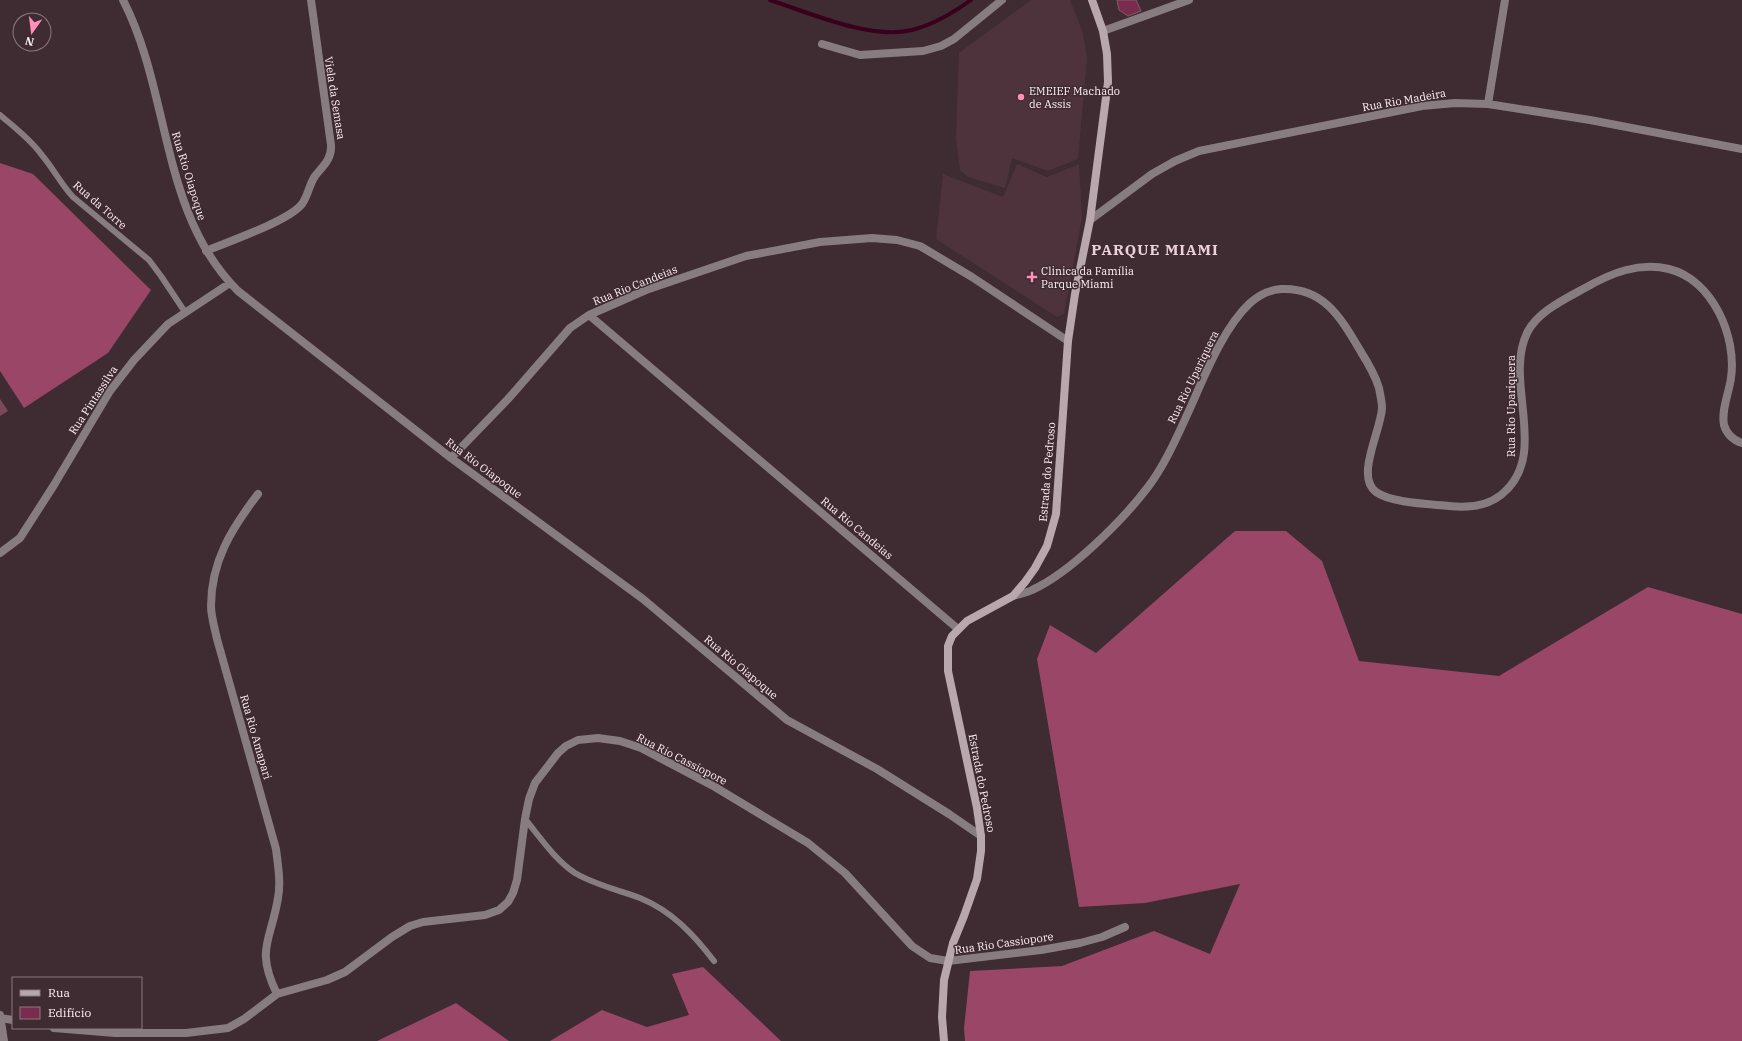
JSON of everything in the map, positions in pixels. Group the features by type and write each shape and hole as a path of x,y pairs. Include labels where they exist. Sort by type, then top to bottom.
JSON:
{"main road":[{"name":"Estrada do Pedroso","path":"944,1041 942,1000 948,962 952,943 964,916 977,879 981,851 981,836 977,808 948,670 948,646 952,636 967,621 1013,596 1025,582 1043,555 1056,514 1068,341 1090,220 1108,82 1107,54 1103,31 1092,0"}],"street":[{"name":"Rua Rio Oiapoque","path":"123,0 129,11 147,63 160,117 193,227 206,251 230,283 249,300 451,458 643,599 787,720 877,769 981,836"},
{"name":"Viela da Semasa","path":"206,251 293,212 302,204 314,178 331,155 331,145 310,0"},
{"path":"822,44 860,55 923,51 941,46 954,38 1002,0"},
{"path":"1103,31 1189,0"},
{"path":"1488,104 1505,0"},
{"name":"Rua Rio Madeira","path":"1090,220 1152,174 1175,161 1199,151 1422,106 1455,102 1488,104 1590,120 1742,149"},
{"name":"Rua Rio Candeias","path":"958,629 589,315 646,290 746,256 820,242 872,238 897,240 920,246 972,277 1068,341"},
{"name":"Rua Rio Upariquera","path":"1013,596 1031,591 1055,577 1083,554 1130,510 1150,484 1166,458 1224,339 1238,316 1253,300 1272,290 1295,288 1317,296 1337,313 1372,370 1379,388 1382,409 1367,471 1368,483 1373,490 1383,496 1408,502 1462,507 1480,506 1495,500 1507,490 1522,465 1525,448 1520,369 1521,354 1526,335 1535,320 1550,309 1602,278 1624,270 1646,267 1667,269 1684,274 1699,286 1712,301 1723,322 1731,345 1733,360 1731,380 1724,413 1724,423 1726,431 1732,439 1742,443"},
{"name":"Rua Pintassilva","path":"0,553 14,543 24,532 119,378 168,324 230,283"},
{"path":"451,458 508,399 570,328 589,315"},
{"name":"Rua Rio Amapari","path":"258,494 239,519 223,548 213,578 211,608 217,640 276,849 280,876 278,898 267,939 265,956 267,969 277,994"},
{"name":"Rua Rio Cassiopore","path":"277,994 327,980 344,972 392,937 410,926 422,922 484,915 498,910 508,902 513,893 517,880 525,819 529,798 535,782 558,753 566,746 578,740 598,738 620,741 641,748 714,787 808,843 845,873 912,946 930,958 948,962 1041,950 1080,943 1102,937 1125,927"},
{"path":"66,1029 115,1033 186,1033 211,1031 228,1028 244,1019 277,994"},
{"path":"4,1041 0,1016 12,1020"}],"lane":[{"name":"Rua da Torre","path":"0,115 26,137 41,153 63,186 73,197 149,260 185,312"},
{"path":"525,819 566,866 575,873 658,906 676,919 696,937 714,961"}],"shaded area":[{"name":"EMEIEF Machado de Assis","path":"1031,0 1070,0 1083,33 1087,58 1078,159 1048,171 1012,158 1005,188 968,177 960,170 956,138 959,53"},
{"path":"0,163 33,174 151,290 108,353 24,408 0,371"},
{"name":"Clinica da Família Parque Miami","path":"1017,164 1047,177 1079,164 1082,218 1064,314 1057,317 936,239 943,174 1003,197"},
{"path":"0,399 8,411 0,416"},
{"path":"1235,531 1286,531 1322,561 1359,661 1499,676 1648,587 1742,614 1742,1041 965,1041 964,1028 970,971 1062,966 1154,931 1210,954 1240,884 1145,903 1079,907 1037,659 1050,625 1096,653"},
{"path":"703,967 781,1041 550,1041 602,1010 647,1027 689,1015 672,974"},
{"path":"456,1003 509,1041 377,1041"}],"building":[{"path":"1117,0 1136,0 1141,11 1128,16 1119,10"}],"waterway":[{"path":"770,0 840,24 878,31 895,32 912,30 928,25 950,14 971,0"}],"place":[{"name":"EMEIEF Machado de Assis","path":"1021,97"},
{"name":"Clinica da Família Parque Miami","path":"1032,277"}],"district":[{"name":"PARQUE MIAMI","path":"1155,250"}]}
